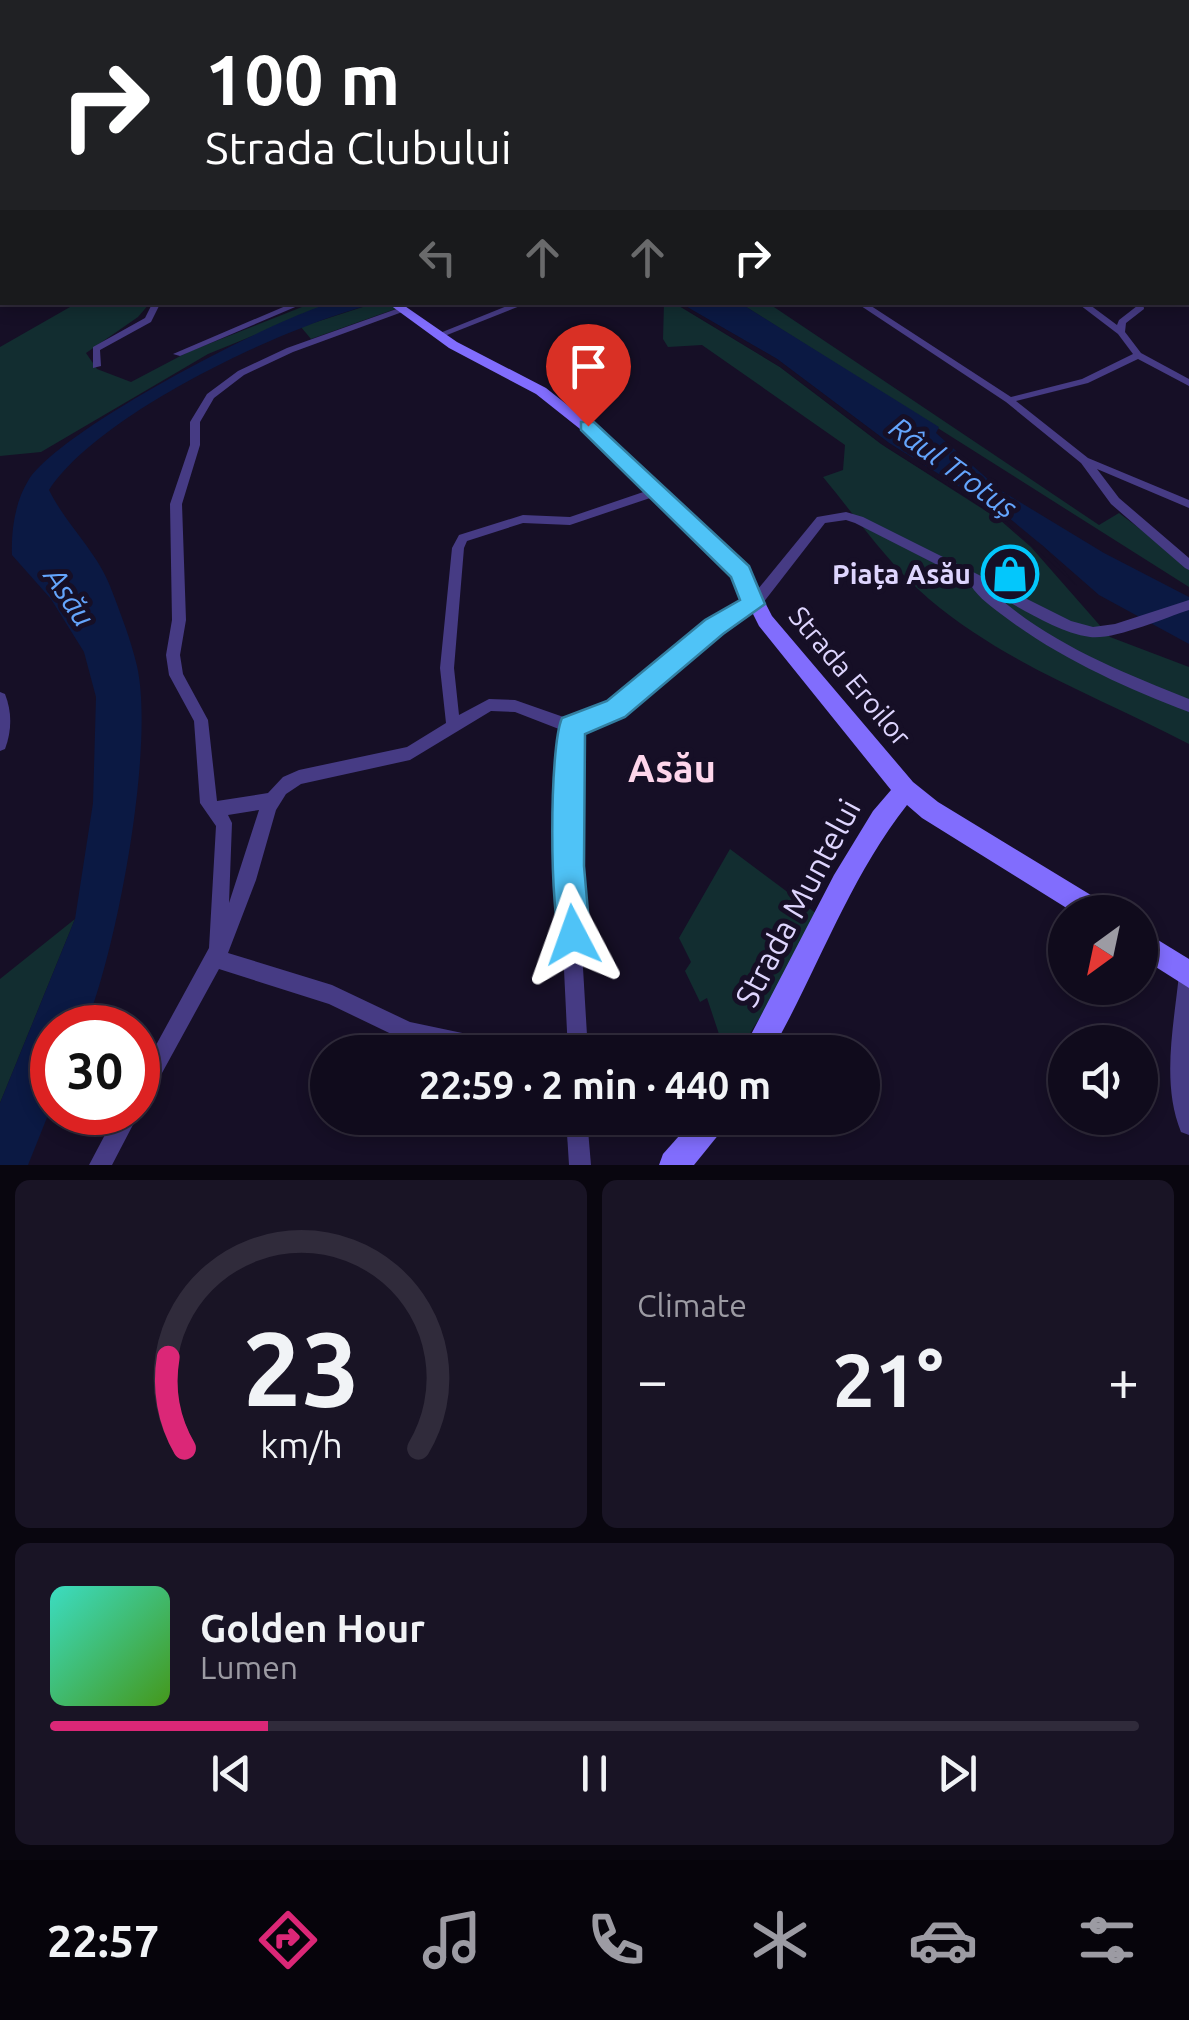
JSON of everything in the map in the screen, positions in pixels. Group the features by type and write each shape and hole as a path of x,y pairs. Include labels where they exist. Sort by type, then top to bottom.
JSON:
{"main road":[{"name":"Strada Eroilor","path":"399,305 439,336 574,415 741,572 754,604 905,790 930,810 1068,895"},
{"name":"Strada Muntelui","path":"766,1035 811,954 863,844 905,790"},
{"path":"1158,954 1189,975"},
{"path":"674,1165 700,1135"}],"street":[{"path":"96,366 96,348 148,320 156,305"},
{"path":"177,354 296,305"},
{"path":"218,958 224,823 205,792 201,720 176,674 174,655 178,620 176,504 195,445 198,414 216,390 256,365 399,305"},
{"path":"439,336 515,305"},
{"path":"864,305 1009,400 1084,460 1115,502 1189,565"},
{"path":"1084,305 1121,332 1138,355 1189,383"},
{"path":"1121,332 1122,322 1140,305"},
{"path":"1009,400 1085,380 1138,355"},
{"path":"1084,460 1189,504"},
{"path":"454,723 448,652 458,548 463,538 523,519 570,520 656,492"},
{"path":"213,810 270,800 299,777 410,754 454,723 489,705 505,704 572,726 616,709 714,627 754,604 810,530 830,516 859,520 1051,619 1093,632 1114,630 1189,605"},
{"path":"962,570 1026,625 1130,682 1189,706"},
{"path":"0,698 0,744"},
{"path":"572,726 568,866 577,1035"},
{"path":"160,1059 218,958 246,890 270,800"},
{"path":"218,958 332,994 408,1032 423,1035"},
{"path":"1189,975 1180,1078 1189,1124"},
{"path":"100,1165 116,1135"},
{"path":"578,1135 580,1165"}],"green space":[{"path":"74,305 148,305 138,317 86,353 97,369 131,382 188,352 307,305 329,305 208,354 41,452 0,456 0,347"},
{"path":"369,305 406,305 311,339 301,327"},
{"path":"664,305 677,305 780,367 881,444 1000,520 1031,547 1110,637 1189,667 1189,744 1022,661 929,599 886,556 823,477 843,470 845,445 702,345 668,347 663,339"},
{"path":"743,305 771,305 1099,525 1119,513 1189,566 1189,587"},
{"path":"730,849 817,914 811,937 749,1035 719,1035 707,998 700,1002 685,971 691,962 679,938"},
{"path":"75,919 40,1005 30,1005 30,1029 0,1103 0,979"}],"water":[{"path":"325,305 370,305 247,351 151,402 74,460 49,490 104,573 125,626 137,666 141,746 130,848 109,950 93,1005 40,1005 75,919 93,803 96,697 84,652 51,599 12,555 20,498 28,481 47,460 79,434 168,380 262,331"},
{"name":"Râul Trotuș","path":"683,305 743,305 939,427 936,433 1000,490 1104,553 1189,597 1189,644 1099,595 1043,546 889,443 777,359"},
{"path":"30,1029 30,1135 40,1135 28,1165 0,1165 0,1103"}],"pier":[{"path":"678,305 777,359 889,443 1008,517 1043,546 1077,586 1005,521 886,447 780,367"}],"place":[{"name":"Piața Asău","path":"1010,574"}],"district":[{"name":"Asău","path":"672,769"}],"route":[{"path":"573,935 568,866 572,726 616,709 714,627 754,604 741,572 588,426"}]}
